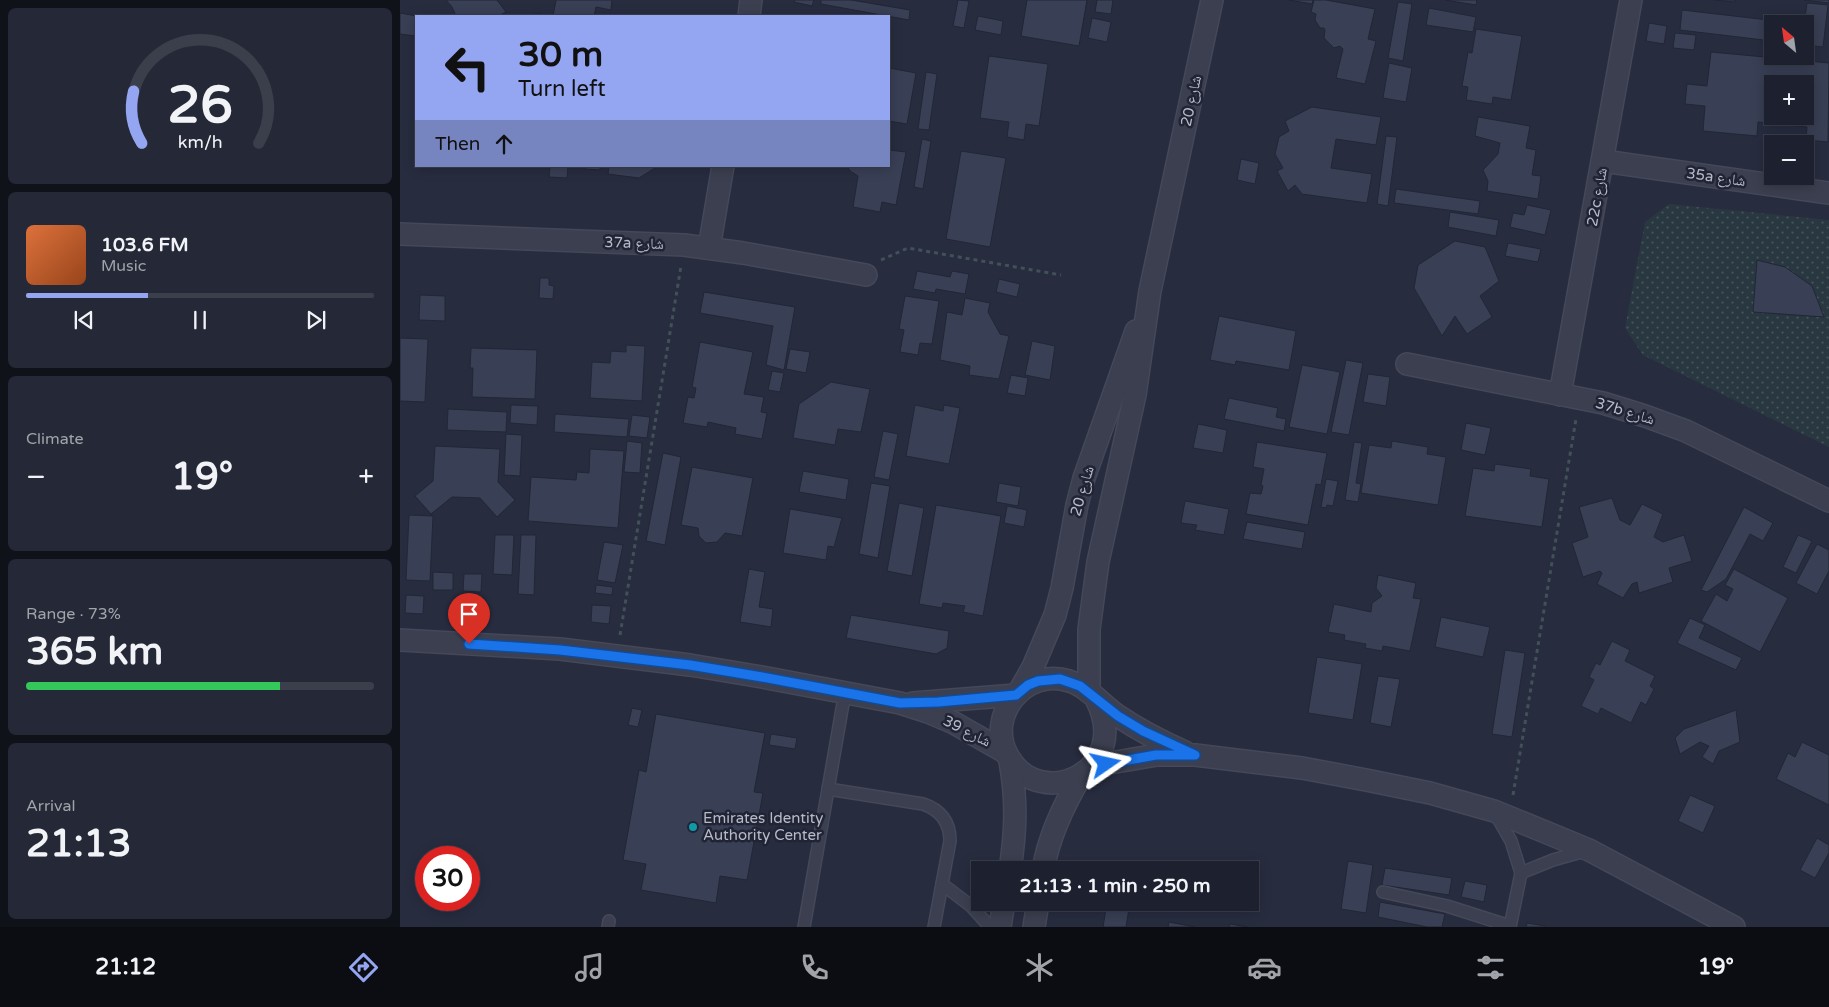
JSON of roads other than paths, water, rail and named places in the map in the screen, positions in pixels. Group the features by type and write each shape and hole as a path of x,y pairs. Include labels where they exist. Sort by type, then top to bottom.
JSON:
{"street":[{"path":"749,15 752,0"},
{"name":"شارع 20","path":"1092,696 1089,629 1100,553 1135,395 1150,291 1212,0"},
{"name":"22c شارع","path":"1570,396 1604,161 1631,0"},
{"name":"35a شارع","path":"1604,161 1829,193"},
{"path":"709,248 723,167"},
{"name":"37a شارع","path":"400,234 684,245 860,274"},
{"name":"شارع 20","path":"1017,693 1033,667 1055,615 1082,487 1150,291"},
{"name":"37b شارع","path":"1407,364 1570,396 1645,416 1686,431 1829,500"},
{"name":"شارع 39","path":"400,640 503,645 617,655 762,677 844,692 900,703 928,712 954,724 1008,756"},
{"path":"1011,861 1016,833 1016,809 1008,756 1001,732 1002,720 1006,709 1017,693 1038,681 1060,679 1080,686 1143,731 1195,755"},
{"name":"شارع 39","path":"900,703 938,702 1017,693"},
{"path":"1045,861 1058,818 1069,795 1100,754 1105,740 1106,726 1102,712 1092,696"},
{"path":"1008,756 1018,770 1038,781 1050,783 1072,780 1087,770 1156,755 1195,755 1302,768 1430,793 1502,814 1589,850 1734,927"},
{"path":"1000,927 1003,911"},
{"path":"1034,927 1037,911"}],"lane":[{"path":"804,927 844,692"},
{"path":"828,790 923,804 938,811 948,824 950,832 934,927"},
{"path":"1383,892 1447,906 1510,927 1521,873 1502,814"},
{"path":"1521,873 1553,860 1589,850"},
{"path":"942,884 971,906 990,927"}],"place":[{"name":"Emirates Identity Authority Center","path":"693,827"}]}
